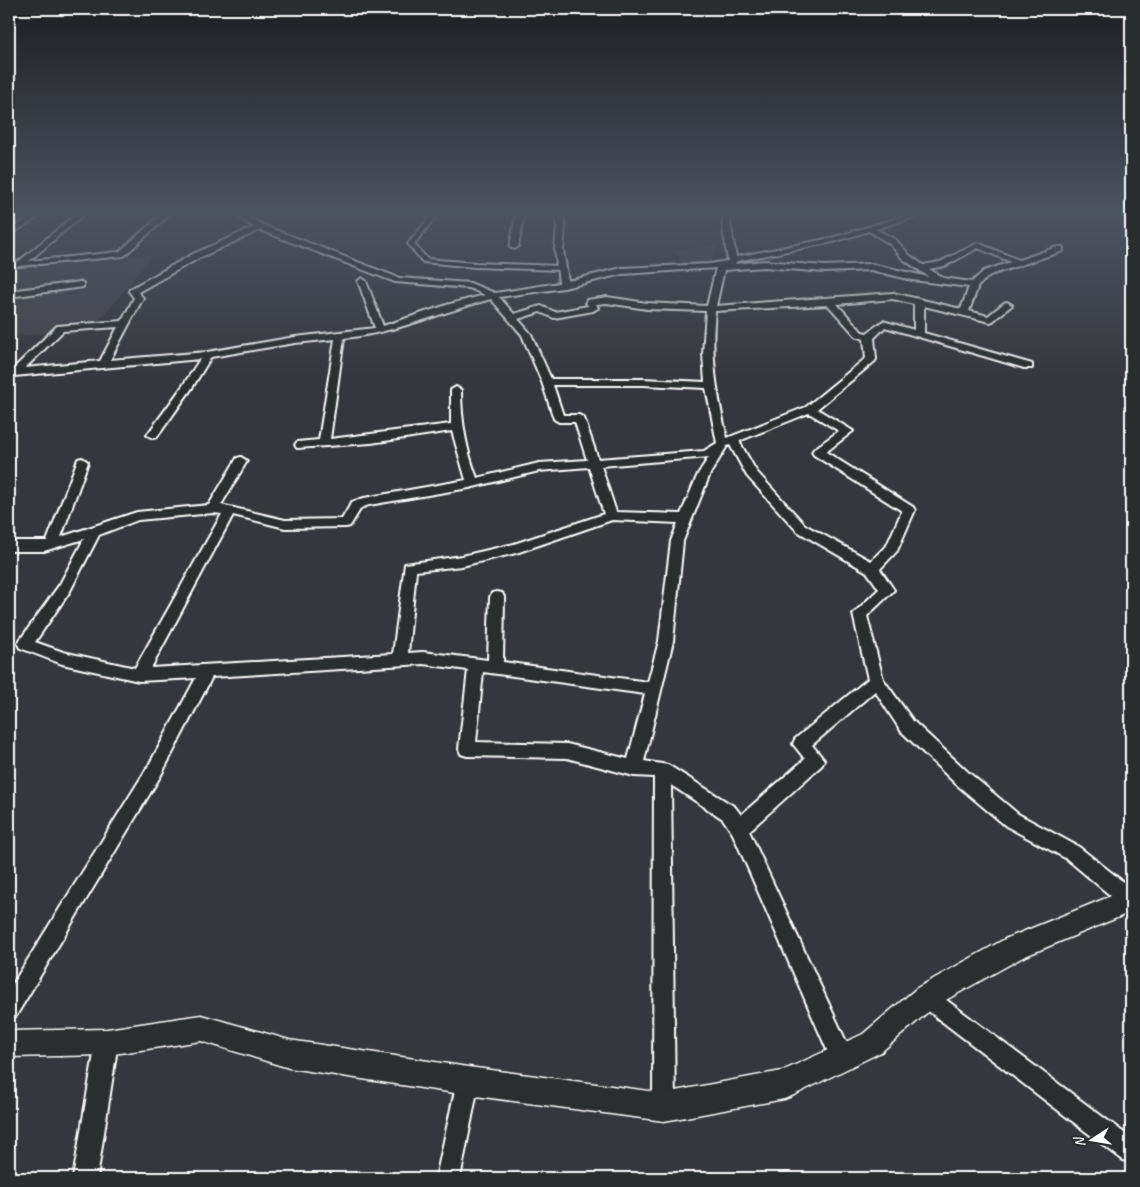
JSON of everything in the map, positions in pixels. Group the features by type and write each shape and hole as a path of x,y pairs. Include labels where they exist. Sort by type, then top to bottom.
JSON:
{"street":[{"path":"103,364 139,298 133,291 172,269"},
{"path":"370,269 398,280 470,286 493,295 526,334 559,419 579,418 612,516"},
{"path":"561,269 564,285"},
{"path":"11,373 207,355 295,340 380,330 493,295 564,285 622,271 657,269"},
{"path":"9,1044 107,1042 201,1028 289,1054 468,1081 664,1107 784,1085 872,1043 926,998 1014,948 1131,900 1073,853 1012,820 962,778 907,726 876,681 860,614 886,590 872,568 801,528 751,473 728,442 710,385 708,361 712,297 725,269"},
{"path":"880,269 912,277 974,285"},
{"path":"927,269 942,281"},
{"path":"964,312 974,285 987,273 998,269"},
{"path":"362,280 380,330"},
{"path":"9,294 80,285"},
{"path":"512,318 541,309 554,315 593,308 590,302 607,300 648,306 711,308 830,302 893,296 990,319 1007,305"},
{"path":"919,301 919,334"},
{"path":"830,302 859,334 870,337"},
{"path":"11,373 60,328 125,324"},
{"path":"9,546 44,546 94,532 137,516 213,509 230,510 285,524 346,523 356,505 368,501 473,483 539,467 707,454 728,442 810,410 871,359 870,337 883,324 1028,366"},
{"path":"324,443 340,335"},
{"path":"153,435 187,388 207,355"},
{"path":"546,382 644,382 710,385"},
{"path":"456,390 455,410 460,452 473,483"},
{"path":"810,410 846,431 818,452 910,510 892,548 872,568"},
{"path":"301,445 371,439 457,427"},
{"path":"634,768 666,641 677,541 704,474 728,442"},
{"path":"213,509 241,461"},
{"path":"52,544 82,462"},
{"path":"139,675 230,510"},
{"path":"400,660 410,567 462,561 516,548 612,516 686,519"},
{"path":"94,532 65,587 25,644 62,658 139,675 423,658 655,689"},
{"path":"495,668 497,597"},
{"path":"476,665 467,749 567,751 634,768 662,770 729,813 740,828 842,1058"},
{"path":"9,1009 155,770 207,671"},
{"path":"740,828 816,760 801,744 876,681"},
{"path":"662,770 664,1107"},
{"path":"926,998 1131,1152"},
{"path":"85,1178 107,1042"},
{"path":"448,1178 468,1081"}],"shaded area":[{"path":"9,269 140,269 92,328 9,337"}]}
